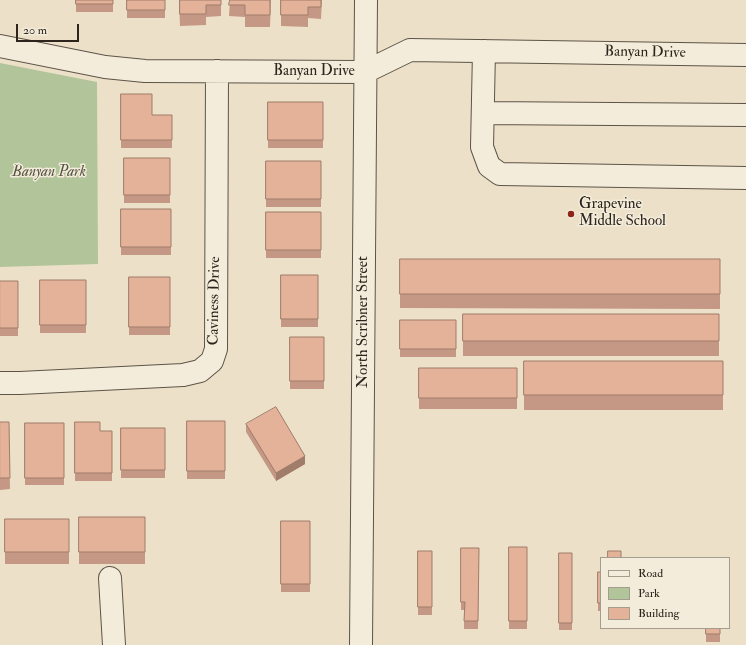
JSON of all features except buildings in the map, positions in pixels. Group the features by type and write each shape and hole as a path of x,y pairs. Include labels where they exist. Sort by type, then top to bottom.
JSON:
{"street":[{"name":"North Scribner Street","path":"361,645 366,0"},
{"name":"Banyan Drive","path":"0,46 105,67 145,71 365,72 410,50 746,55"},
{"path":"484,51 482,147 488,166 500,174 746,178"},
{"name":"Caviness Drive","path":"0,383 183,375 200,371 212,361 216,349 217,71"},
{"path":"483,113 746,115"},
{"path":"110,578 114,645"}],"green space":[{"name":"Banyan Park","path":"0,63 97,82 98,264 0,267"}],"place":[{"name":"Grapevine Middle School","path":"571,214"}]}
